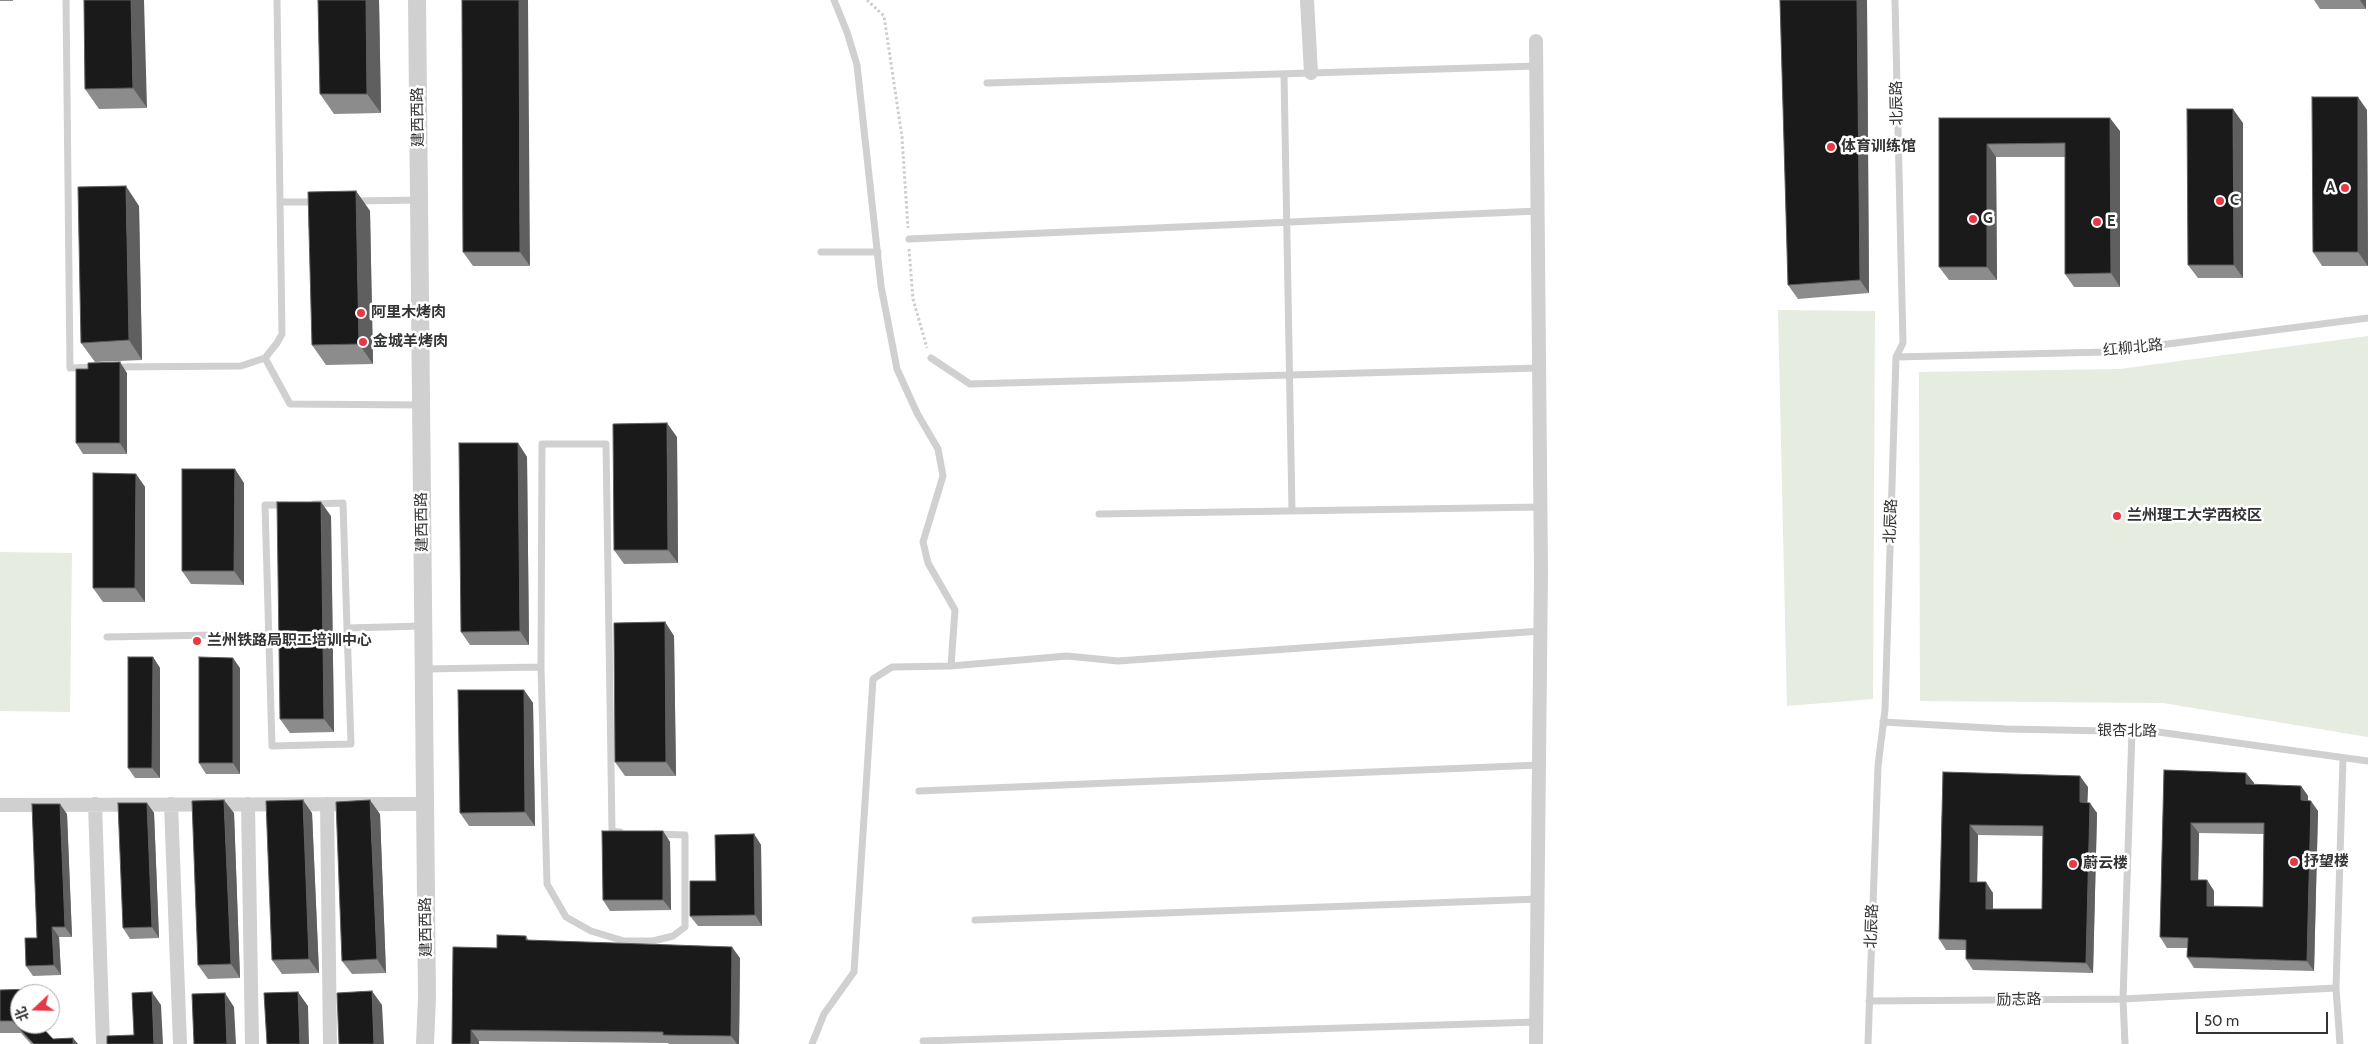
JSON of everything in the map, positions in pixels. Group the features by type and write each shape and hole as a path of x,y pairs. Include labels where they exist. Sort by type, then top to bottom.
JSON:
{"street":[{"name":"建西西路","path":"417,0 425,804 426,998 424,1044"},
{"path":"1308,0 1311,73"},
{"path":"1536,41 1541,507 1536,1044"},
{"path":"95,804 103,1044"},
{"path":"171,804 180,1044"},
{"path":"248,804 252,1044"},
{"path":"327,804 330,1044"},
{"path":"0,805 425,804"}],"lane":[{"path":"66,0 70,368 241,366 265,358 278,343 282,334 277,0"},
{"path":"834,0 858,65 881,286 897,369 917,413 938,449 943,476 923,542 928,563 955,610 952,666"},
{"name":"北辰路","path":"1868,1044 1878,766 1883,722 1896,357 1903,343 1895,0"},
{"path":"987,83 1537,66"},
{"path":"1284,74 1292,511"},
{"path":"342,201 419,200"},
{"path":"280,202 323,202"},
{"path":"909,239 1538,211"},
{"path":"821,252 878,252"},
{"name":"红柳北路","path":"1896,357 2106,352 2368,318"},
{"path":"265,358 290,404 421,405"},
{"path":"931,358 970,384 1539,368"},
{"path":"630,832 612,832 606,444 542,444 541,667 548,884 566,917 590,931 624,941 653,941 673,936 685,927 685,835 648,833"},
{"path":"294,504 265,505 272,746 351,744 343,503 304,504"},
{"path":"1099,514 1541,507"},
{"path":"347,628 423,626"},
{"path":"812,1044 824,1014 854,972 873,679 892,667 952,666 1067,656 1118,661 1541,631"},
{"path":"107,636 268,634"},
{"path":"423,669 541,667"},
{"name":"银杏北路","path":"1883,722 2007,729 2158,732 2368,761"},
{"path":"2125,1044 2123,999 2132,731"},
{"path":"2340,1044 2336,988 2343,758"},
{"path":"919,791 1539,765"},
{"path":"975,920 1538,899"},
{"name":"励志路","path":"1869,1001 2123,999 2336,988"},
{"path":"923,1041 1536,1022"}],"path":[{"path":"867,0 884,16 902,137 913,299 931,358"}],"shaded area":[{"path":"1778,310 1875,311 1873,699 1787,706"},
{"path":"2368,336 2368,737 2163,703 1920,701 1919,372 2119,369"},
{"path":"0,552 72,553 70,712 0,711"}],"building":[{"path":"84,0 131,0 133,88 85,89"},
{"path":"318,0 366,0 367,94 320,94"},
{"path":"462,0 519,0 520,252 463,252"},
{"name":"体育训练馆","path":"1780,0 1857,0 1860,280 1788,285"},
{"name":"A","path":"2312,97 2358,97 2358,252 2313,252"},
{"name":"C","path":"2187,109 2233,109 2234,265 2188,265"},
{"path":"1939,118 2110,118 2111,273 2065,274 2065,143 1987,144 1987,267 1939,267"},
{"path":"126,186 129,340 81,343 78,187"},
{"path":"356,191 359,344 312,345 308,192"},
{"path":"120,362 120,443 76,443 76,369 88,369 88,363"},
{"path":"667,423 668,550 614,550 613,424"},
{"path":"459,443 518,443 520,631 461,632"},
{"path":"182,469 235,469 234,571 182,571"},
{"path":"93,473 136,474 135,588 93,588"},
{"path":"277,502 321,502 324,719 280,719"},
{"path":"665,622 666,762 615,762 614,623"},
{"path":"128,657 153,657 152,768 128,768"},
{"path":"199,657 233,658 233,763 199,763"},
{"path":"458,690 524,690 525,812 460,813"},
{"name":"抒望楼","path":"2164,770 2246,773 2246,784 2301,786 2301,800 2311,801 2307,961 2187,957 2188,938 2160,937","holes":["2191,823 2264,823 2263,907 2207,906 2207,880 2191,880"]},
{"name":"蔚云楼","path":"1943,772 2080,776 2080,802 2090,803 2086,963 1966,959 1966,940 1939,939","holes":["1970,825 2043,826 2042,909 1986,909 1986,882 1970,882"]},
{"path":"224,800 231,964 198,965 192,801"},
{"path":"303,800 309,959 272,960 266,801"},
{"path":"370,800 377,959 342,961 336,802"},
{"path":"118,803 147,803 152,927 123,928"},
{"path":"32,804 60,804 65,927 52,927 54,965 26,966 25,938 37,938"},
{"path":"602,831 663,831 663,900 603,900"},
{"path":"754,834 755,915 690,916 690,881 716,881 715,835"},
{"path":"497,935 526,936 526,940 732,947 731,1036 663,1035 663,1032 471,1030 471,1044 452,1044 453,947 497,948"},
{"path":"0,990 10,990 10,1021 0,1021"},
{"path":"372,991 374,1044 339,1044 337,993"},
{"path":"152,992 154,1044 107,1044 107,1036 134,1035 132,993"},
{"path":"298,992 300,1044 267,1044 264,993"},
{"path":"225,993 227,1044 194,1044 192,994"},
{"path":"24,1034 48,1034 53,1039 73,1038 73,1044 34,1044"}],"place":[{"name":"体育训练馆","path":"1831,147"},
{"name":"A","path":"2345,188"},
{"name":"C","path":"2220,201"},
{"name":"G","path":"1973,219"},
{"name":"E","path":"2097,222"},
{"name":"阿里木烤肉","path":"361,313"},
{"name":"金城羊烤肉","path":"363,342"},
{"name":"兰州理工大学西校区","path":"2117,516"},
{"name":"兰州铁路局职工培训中心","path":"197,641"},
{"name":"抒望楼","path":"2294,862"},
{"name":"蔚云楼","path":"2073,864"}]}
